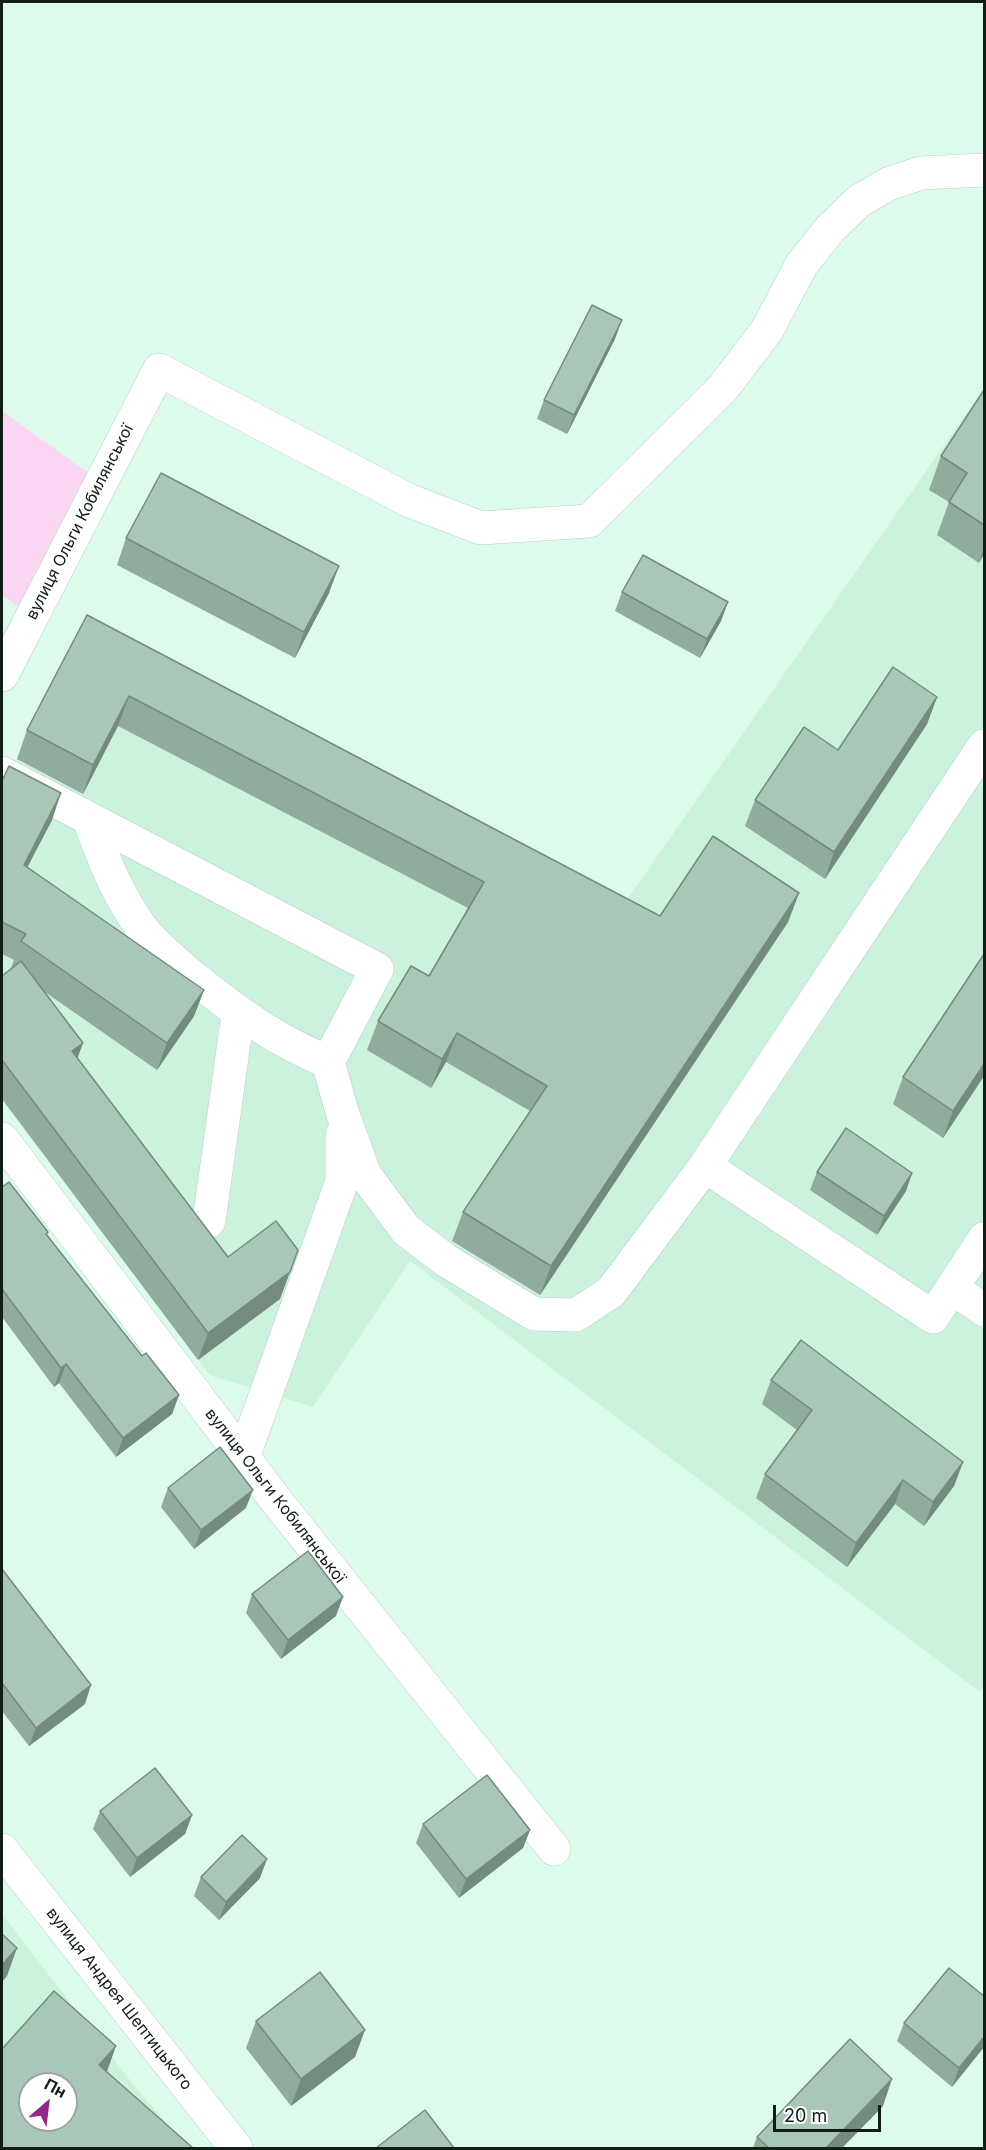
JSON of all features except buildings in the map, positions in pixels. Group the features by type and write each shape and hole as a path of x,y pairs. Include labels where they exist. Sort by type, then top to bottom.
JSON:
{"street":[{"name":"вулиця Ольги Кобилянської","path":"2,675 159,370 410,501 481,528 589,521 723,388 767,330 802,264 830,229 859,201 888,184 921,173 984,170"},
{"path":"2,773 377,969 328,1062 343,1115 365,1175 406,1230 447,1261 534,1314 576,1315 611,1292 705,1166 984,746"},
{"path":"89,819 107,869 144,931 174,960 238,1014 297,1049 328,1062"},
{"path":"209,1221 238,1014"},
{"path":"243,1458 342,1181 343,1115"},
{"name":"вулиця Ольги Кобилянської","path":"2,1139 243,1458 554,1849"},
{"path":"705,1166 933,1317 984,1239"},
{"path":"952,1288 984,1310"},
{"name":"вулиця Андрея Шептицького","path":"2,1850 236,2148"}],"shaded area":[{"path":"984,388 984,1687 980,1692 410,1261 313,1407 210,1375 2,1100 2,789 76,644 610,924"},
{"path":"2,411 91,475 22,610 2,595"},
{"path":"2,1914 136,2088 188,2148 2,2148"}]}
